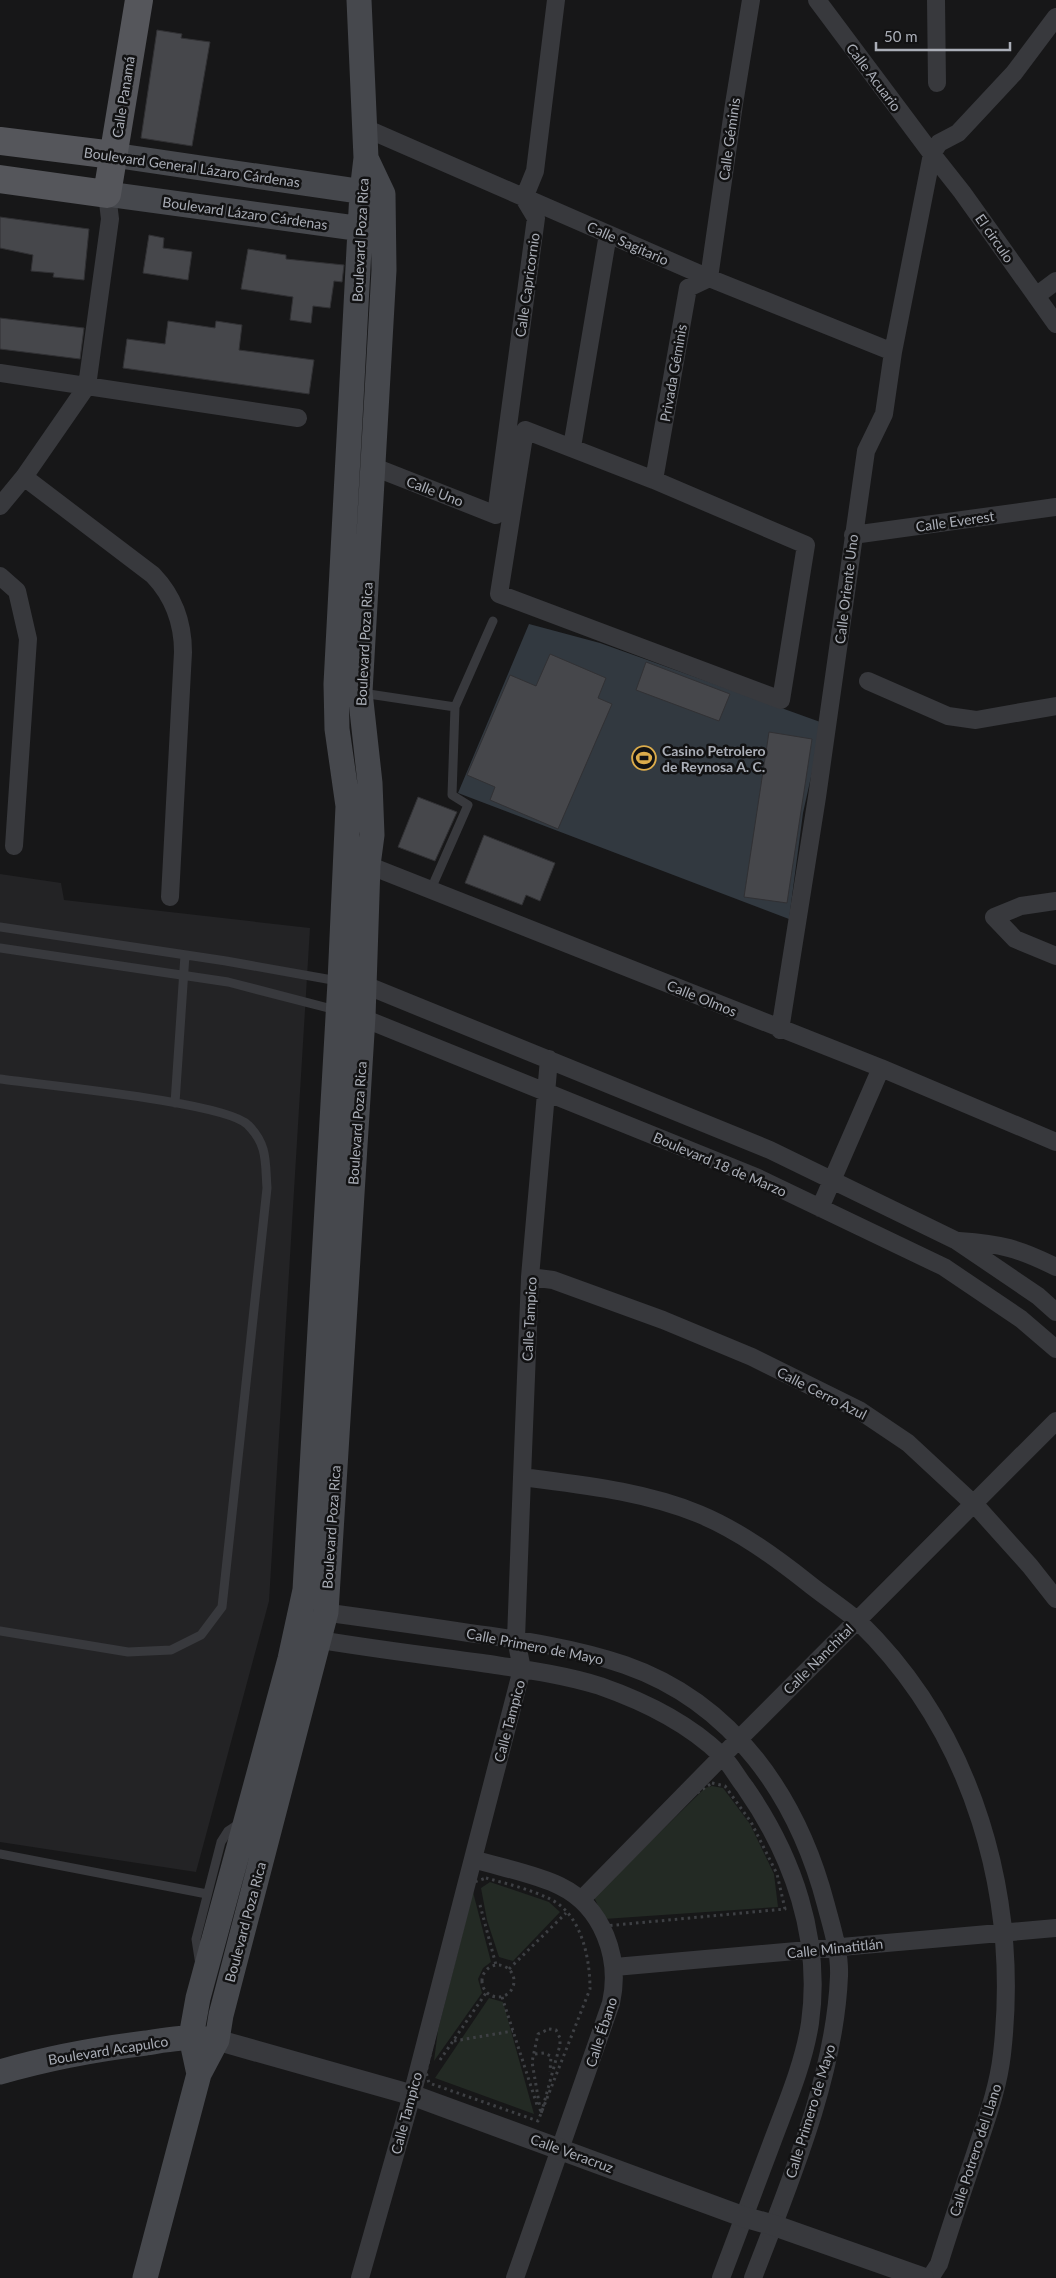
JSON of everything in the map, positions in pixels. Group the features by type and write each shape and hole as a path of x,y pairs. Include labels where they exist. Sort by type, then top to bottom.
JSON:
{"main road":[{"name":"Calle Panamá","path":"107,194 139,0"},
{"name":"Boulevard Poza Rica","path":"145,2278 199,2074 217,2040 279,1743 314,1611 364,1017 365,985 357,863 337,729 336,684 372,230 372,193 366,158 359,0"},
{"name":"Boulevard General Lázaro Cárdenas","path":"0,141 113,155 372,193"},
{"path":"0,179 107,194"},
{"name":"Boulevard Lázaro Cárdenas","path":"107,194 372,230"},
{"name":"Boulevard Poza Rica","path":"314,1611 306,1580 340,982 357,863 372,803 360,692 384,270 372,230"},
{"name":"Boulevard Poza Rica","path":"199,2074 191,2037 203,1978 246,1819 279,1743"},
{"name":"Boulevard Acapulco","path":"0,2072 39,2061 191,2037 217,2040"}],"street":[{"path":"524,198 534,171 556,0"},
{"name":"Calle Géminis","path":"709,278 751,0"},
{"name":"Calle Acuario","path":"817,0 932,154"},
{"path":"936,0 937,83"},
{"path":"932,154 939,143 958,133 1014,73 1055,20"},
{"name":"Calle Sagitario","path":"365,128 709,278 893,352"},
{"name":"El circulo","path":"932,154 962,192 1056,324"},
{"name":"Calle Oriente Uno","path":"780,1030 837,660 866,451 884,414 893,352 932,154"},
{"path":"0,506 24,477 87,386 110,219 107,194"},
{"name":"Calle Capricornio","path":"496,515 536,218 524,198"},
{"path":"572,447 608,234"},
{"name":"Privada Géminis","path":"654,480 688,288 709,278"},
{"path":"1036,296 1056,281"},
{"path":"0,374 298,418"},
{"path":"525,430 572,447 806,545 781,700 499,594 525,430"},
{"name":"Calle Uno","path":"374,467 496,515"},
{"path":"24,477 153,575 165,590 178,618 184,652 170,897"},
{"name":"Calle Everest","path":"853,535 1056,507"},
{"path":"0,576 18,591 28,639 14,846"},
{"path":"868,681 948,716 976,720 1056,706"},
{"name":"Calle Olmos","path":"357,863 431,889 780,1030 881,1068 1056,1142"},
{"path":"1056,901 1021,906 994,917 1015,939 1056,956"},
{"path":"340,982 365,985 770,1150 957,1241 1038,1296 1056,1312"},
{"name":"Boulevard 18 de Marzo","path":"338,1010 364,1017 756,1177 944,1267 1021,1319 1056,1349"},
{"name":"Calle Tampico","path":"360,2278 412,2095 522,1669 516,1640 530,1277 548,1059"},
{"path":"820,1208 881,1068"},
{"path":"957,1241 1000,1244 1028,1253 1056,1267"},
{"name":"Calle Cerro Azul","path":"530,1277 552,1280 663,1320 752,1357 859,1410 908,1443 973,1504 1030,1566 1056,1599"},
{"name":"Calle Nanchital","path":"588,1901 740,1738 1056,1421"},
{"name":"Calle Potrero del Llano","path":"522,1477 657,1499 701,1515 781,1562 857,1620 903,1671 931,1710 958,1760 976,1807 998,1893 1003,1932 1005,1997 1002,2054 996,2091 939,2264 930,2278"},
{"name":"Calle Primero de Mayo","path":"314,1611 516,1640 588,1654 628,1666 664,1683 697,1703 740,1738 776,1786 792,1814 821,1889 837,1948 839,1974 830,2054 773,2225 753,2278"},
{"name":"Calle Primero de Mayo","path":"307,1637 522,1669 598,1686 642,1703 683,1725 723,1756 759,1808 783,1852 799,1892 811,1951 813,1974 810,2022 802,2058 721,2278"},
{"name":"Calle Ébano","path":"472,1859 559,1886 588,1901 607,1937 615,1967 615,1987 611,2003 515,2278"},
{"name":"Calle Minatitlán","path":"615,1967 1056,1928"},
{"name":"Calle Veracruz","path":"217,2040 412,2095 561,2148 744,2217 773,2225 923,2278"}],"lane":[{"path":"431,889 468,805 452,794 455,707 493,621"},
{"path":"360,692 455,707"},
{"path":"0,927 185,955 340,982"},
{"path":"0,948 228,982 338,1010"},
{"path":"175,1103 185,955"},
{"path":"0,1079 175,1103 222,1112 247,1123 264,1146 267,1188 222,1607 202,1635 171,1650 128,1652 0,1631"},
{"path":"203,1978 196,1953 196,1939 221,1842 228,1831 246,1819"},
{"path":"0,1854 207,1894"}],"path":[{"path":"712,1783 725,1786 750,1822 777,1874 785,1909 605,1926 588,1901 691,1797 712,1783"},
{"path":"486,1878 553,1901 571,1918 585,1946 590,1970 590,1989 538,2121 429,2083 427,2078 426,2072 467,1900 474,1882 486,1878"},
{"path":"474,1882 477,1891"},
{"path":"479,1900 496,1965"},
{"path":"509,1969 566,1912"},
{"path":"496,1965 509,1969 514,1978 513,1988 502,1997 496,1998 486,1993 481,1978 486,1969 496,1965"},
{"path":"438,2063 486,1993"},
{"path":"502,1997 541,2114"},
{"path":"544,2030 556,2030 560,2038 560,2046 541,2114 532,2062 538,2034 544,2030"},
{"path":"453,2041 513,2032"},
{"path":"535,2054 544,2053 552,2056 547,2090"},
{"path":"427,2078 432,2070"}],"shaded area":[{"name":"Casino Petrolero de Reynosa A. C.","path":"529,624 600,643 823,723 803,813 789,919 458,793"},
{"path":"0,874 61,883 64,900 310,928 269,1601 196,1872 0,1842"},
{"path":"712,1786 723,1788 750,1824 774,1874 778,1907 604,1919 594,1897 705,1788"},
{"path":"490,1882 549,1902 560,1912 513,1961 499,1957 487,1920 481,1888"},
{"path":"473,1892 491,1962 483,1968 478,1979 482,1993 434,2061 438,2030"},
{"path":"489,1998 503,2002 534,2114 435,2078"}],"building":[{"path":"157,30 182,34 181,38 210,42 192,146 141,138"},
{"path":"0,217 89,229 84,280 53,277 54,273 31,271 33,255 0,248"},
{"path":"149,235 164,238 163,248 192,252 188,280 143,273"},
{"path":"248,249 286,255 286,259 344,265 342,282 334,281 330,308 313,306 311,323 290,320 293,297 241,289"},
{"path":"0,318 84,328 80,359 0,349"},
{"path":"168,321 215,328 216,321 242,325 239,350 314,360 309,394 123,368 127,339 165,344"},
{"path":"550,654 606,678 598,698 612,704 558,829 490,800 495,787 467,775 510,675 536,686"},
{"path":"646,662 730,694 719,721 636,690"},
{"path":"769,732 812,739 787,903 744,897"},
{"path":"418,797 457,812 435,861 398,847"},
{"path":"484,835 555,863 540,901 526,895 522,905 465,883"}],"place":[{"name":"Casino Petrolero de Reynosa A. C.","path":"644,758"}]}
